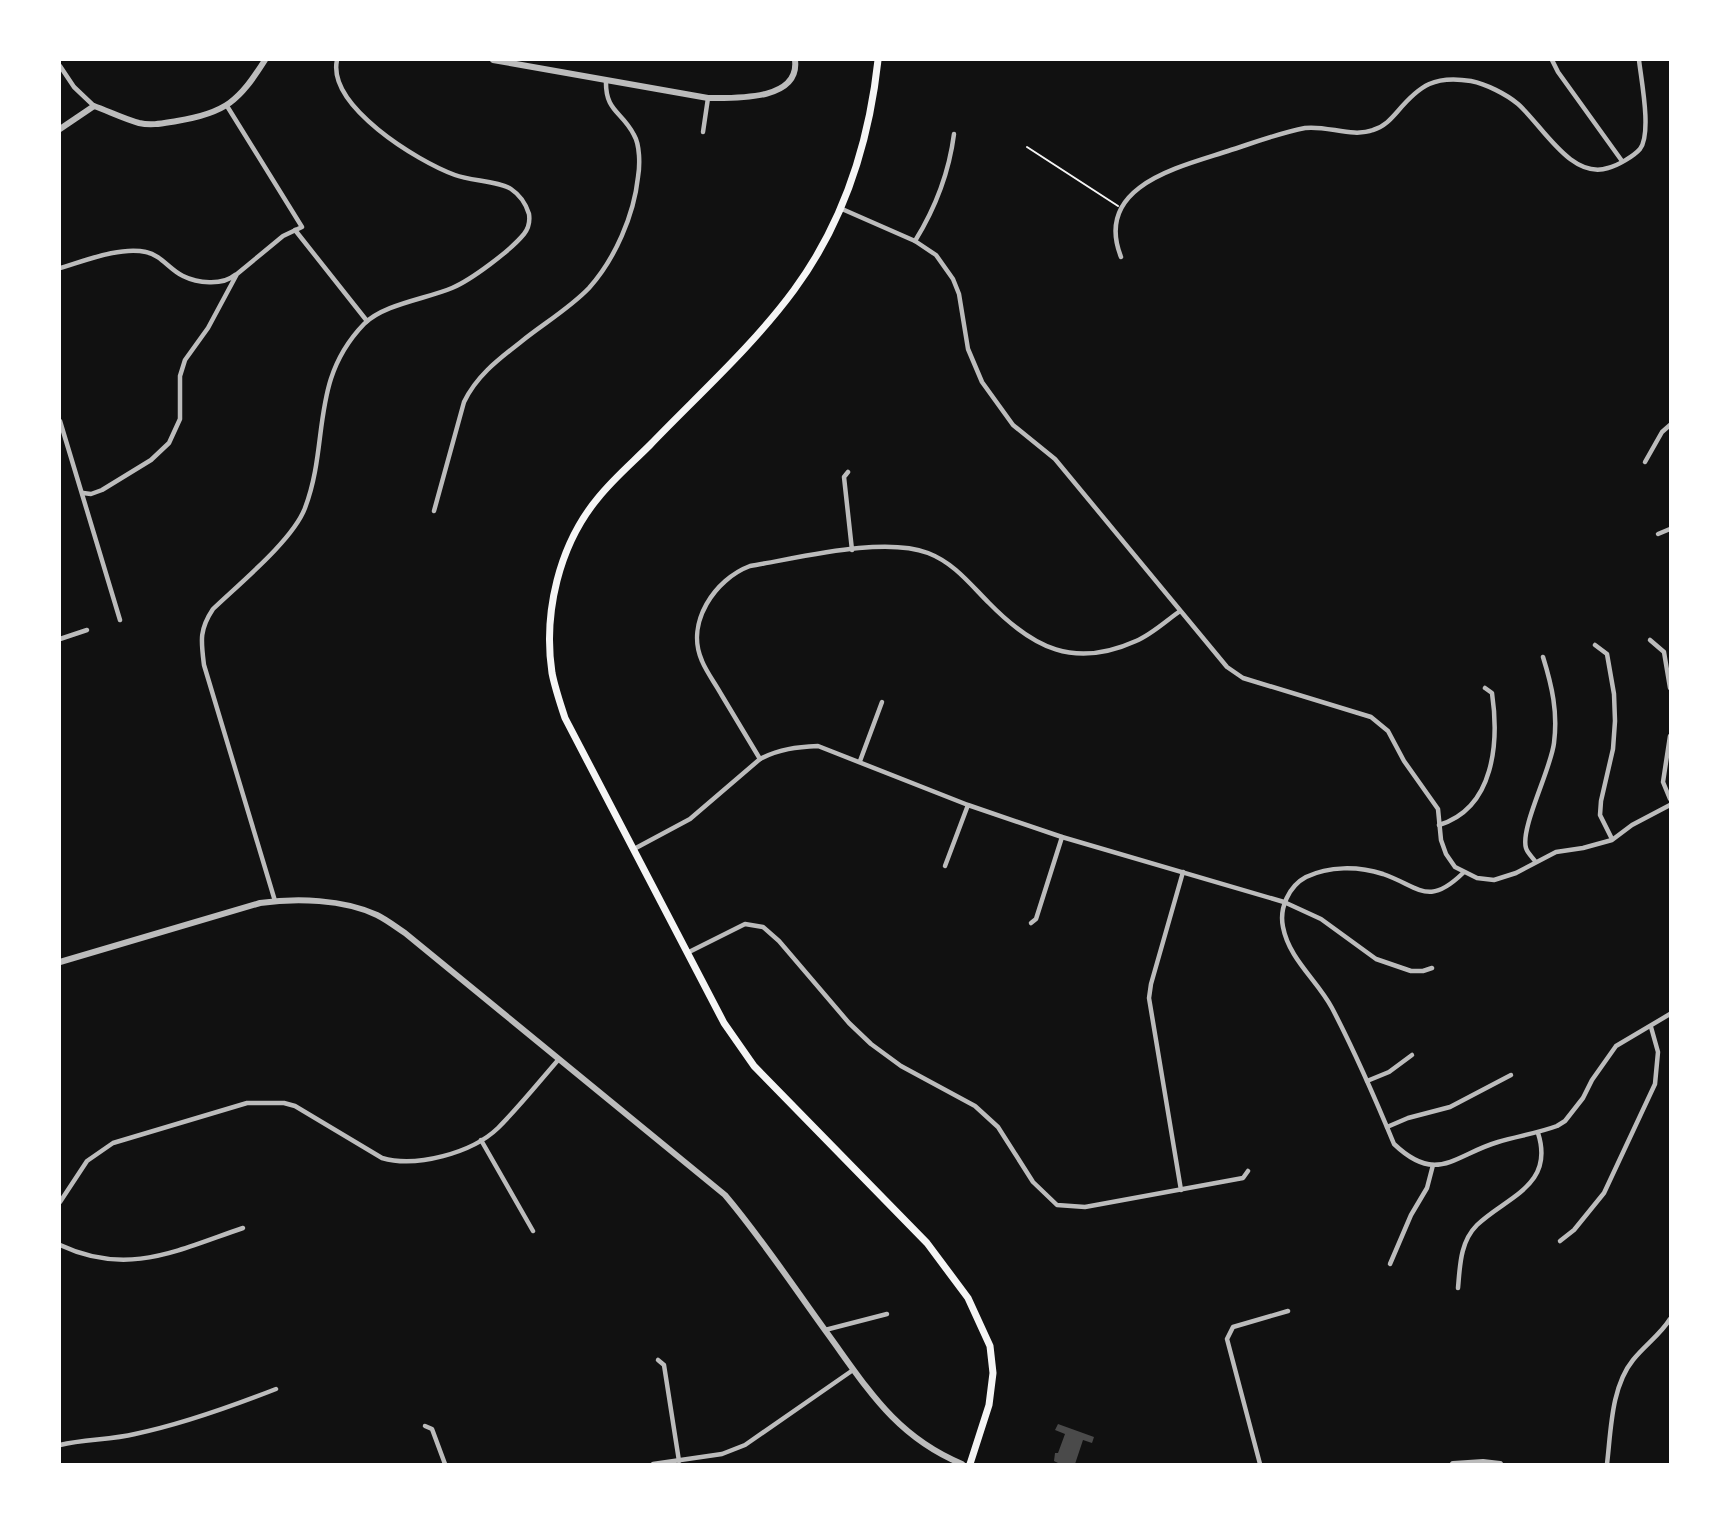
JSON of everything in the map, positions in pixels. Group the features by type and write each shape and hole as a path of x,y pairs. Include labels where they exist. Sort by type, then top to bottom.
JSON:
{"main road":[{"path":"878,60 874,97 863,144 842,208 821,250 794,291 746,346 597,499 571,542 554,590 550,619 552,670 565,718 724,1023 754,1066 927,1242 968,1298 990,1346 993,1373 989,1405 970,1465"}],"street":[{"path":"60,66 74,87 94,106 140,123 155,125 205,117 227,106 248,87 265,60"},
{"path":"275,901 204,665 201,635 213,609 270,556 300,519 314,476 327,389 338,360 367,321 397,306 453,287 481,270 524,233 529,217 524,202 509,187 454,175 427,162 371,125 340,86 335,71 337,60"},
{"path":"493,60 708,97 742,98 777,91 791,79 796,66 795,60"},
{"path":"1552,60 1622,161"},
{"path":"1121,257 1115,234 1117,220 1127,200 1148,181 1172,169 1304,128 1373,131 1388,122 1412,93 1433,80 1472,82 1516,102 1571,161 1591,170 1607,169 1640,149 1644,136 1639,60"},
{"path":"433,511 469,391 491,365 587,289 606,266 622,233 638,177 638,151 636,137 613,111 606,92 606,80"},
{"path":"703,132 708,97"},
{"path":"60,129 94,106"},
{"path":"60,268 114,253 145,251 183,276 210,283 230,279 283,236 302,227 227,106"},
{"path":"915,242 931,216 942,190 954,134"},
{"path":"842,208 915,242 936,255 953,279 959,294 968,349 974,367 1013,425 1055,459 1227,667 1243,678 1371,716 1388,731 1404,761 1438,809 1441,840 1455,867 1477,878 1494,880 1516,873 1556,852 1612,840 1632,825 1671,805"},
{"path":"295,230 367,321"},
{"path":"83,493 91,494 102,490 151,460 169,443 180,419 180,376 185,360 208,328 237,274"},
{"path":"60,422 63,441 83,493 120,620"},
{"path":"1645,462 1662,432 1671,425"},
{"path":"848,472 844,477 852,550"},
{"path":"1658,534 1671,529"},
{"path":"760,759 701,661 697,635 704,610 712,595 738,570 880,546 929,554 951,565 1008,623 1026,637 1062,652 1108,651 1138,641 1180,611"},
{"path":"60,639 86,630"},
{"path":"1650,640 1664,652 1671,688"},
{"path":"1595,645 1607,654 1614,694 1613,749 1600,815 1612,840"},
{"path":"1535,861 1526,849 1525,834 1550,765 1556,724 1553,691 1543,657"},
{"path":"1439,825 1455,821 1471,807 1489,770 1495,743 1496,720 1492,692 1485,688"},
{"path":"860,761 882,702"},
{"path":"1671,736 1663,782 1671,799"},
{"path":"634,849 690,819 760,759 772,752 818,746 968,805 1062,837 1284,902 1340,931 1376,959 1411,971 1432,968"},
{"path":"945,866 968,805"},
{"path":"1031,923 1036,919 1062,837"},
{"path":"1464,873 1449,887 1438,891 1418,891 1383,874 1358,869 1322,869 1298,881 1284,902 1282,924 1289,947 1330,1005 1394,1144 1406,1155 1418,1162 1445,1165 1497,1142 1557,1126 1565,1121 1583,1098 1616,1046 1671,1014"},
{"path":"1181,1190 1149,998 1183,872"},
{"path":"60,962 260,903 286,899 325,902 378,916 405,933 725,1195 752,1227 880,1406 917,1439 962,1465"},
{"path":"687,953 745,924 763,928 779,941 849,1023 871,1044 901,1066 966,1100 998,1127 1032,1182 1057,1205 1085,1207 1181,1190 1243,1178 1248,1171"},
{"path":"1560,1241 1574,1230 1604,1193 1655,1084 1658,1052 1651,1027"},
{"path":"1367,1081 1389,1072 1412,1055"},
{"path":"60,1202 87,1161 113,1143 247,1103 284,1103 295,1106 361,1147 393,1161 428,1161 473,1145 496,1130 559,1059"},
{"path":"1387,1127 1408,1118 1450,1107 1511,1075"},
{"path":"1458,1288 1465,1243 1476,1226 1519,1195 1536,1175 1541,1143 1538,1133"},
{"path":"481,1140 533,1231"},
{"path":"1390,1264 1411,1215 1427,1188 1433,1165"},
{"path":"60,1245 74,1252 109,1260 142,1261 243,1228"},
{"path":"1260,1465 1227,1339 1233,1327 1288,1311"},
{"path":"825,1330 887,1314"},
{"path":"1607,1465 1620,1383 1633,1360 1671,1320"},
{"path":"659,1360 664,1365 679,1461"},
{"path":"653,1465 722,1454 745,1445 854,1369"},
{"path":"60,1446 76,1441 138,1434 231,1407 276,1389"},
{"path":"425,1426 432,1429 446,1465"},
{"path":"1453,1465 1483,1462 1500,1465"}],"path":[{"path":"1027,147 1122,208"}],"building":[{"path":"1058,1424 1094,1437 1092,1443 1083,1440 1075,1464 1060,1464 1054,1461 1065,1434 1055,1430"}]}
